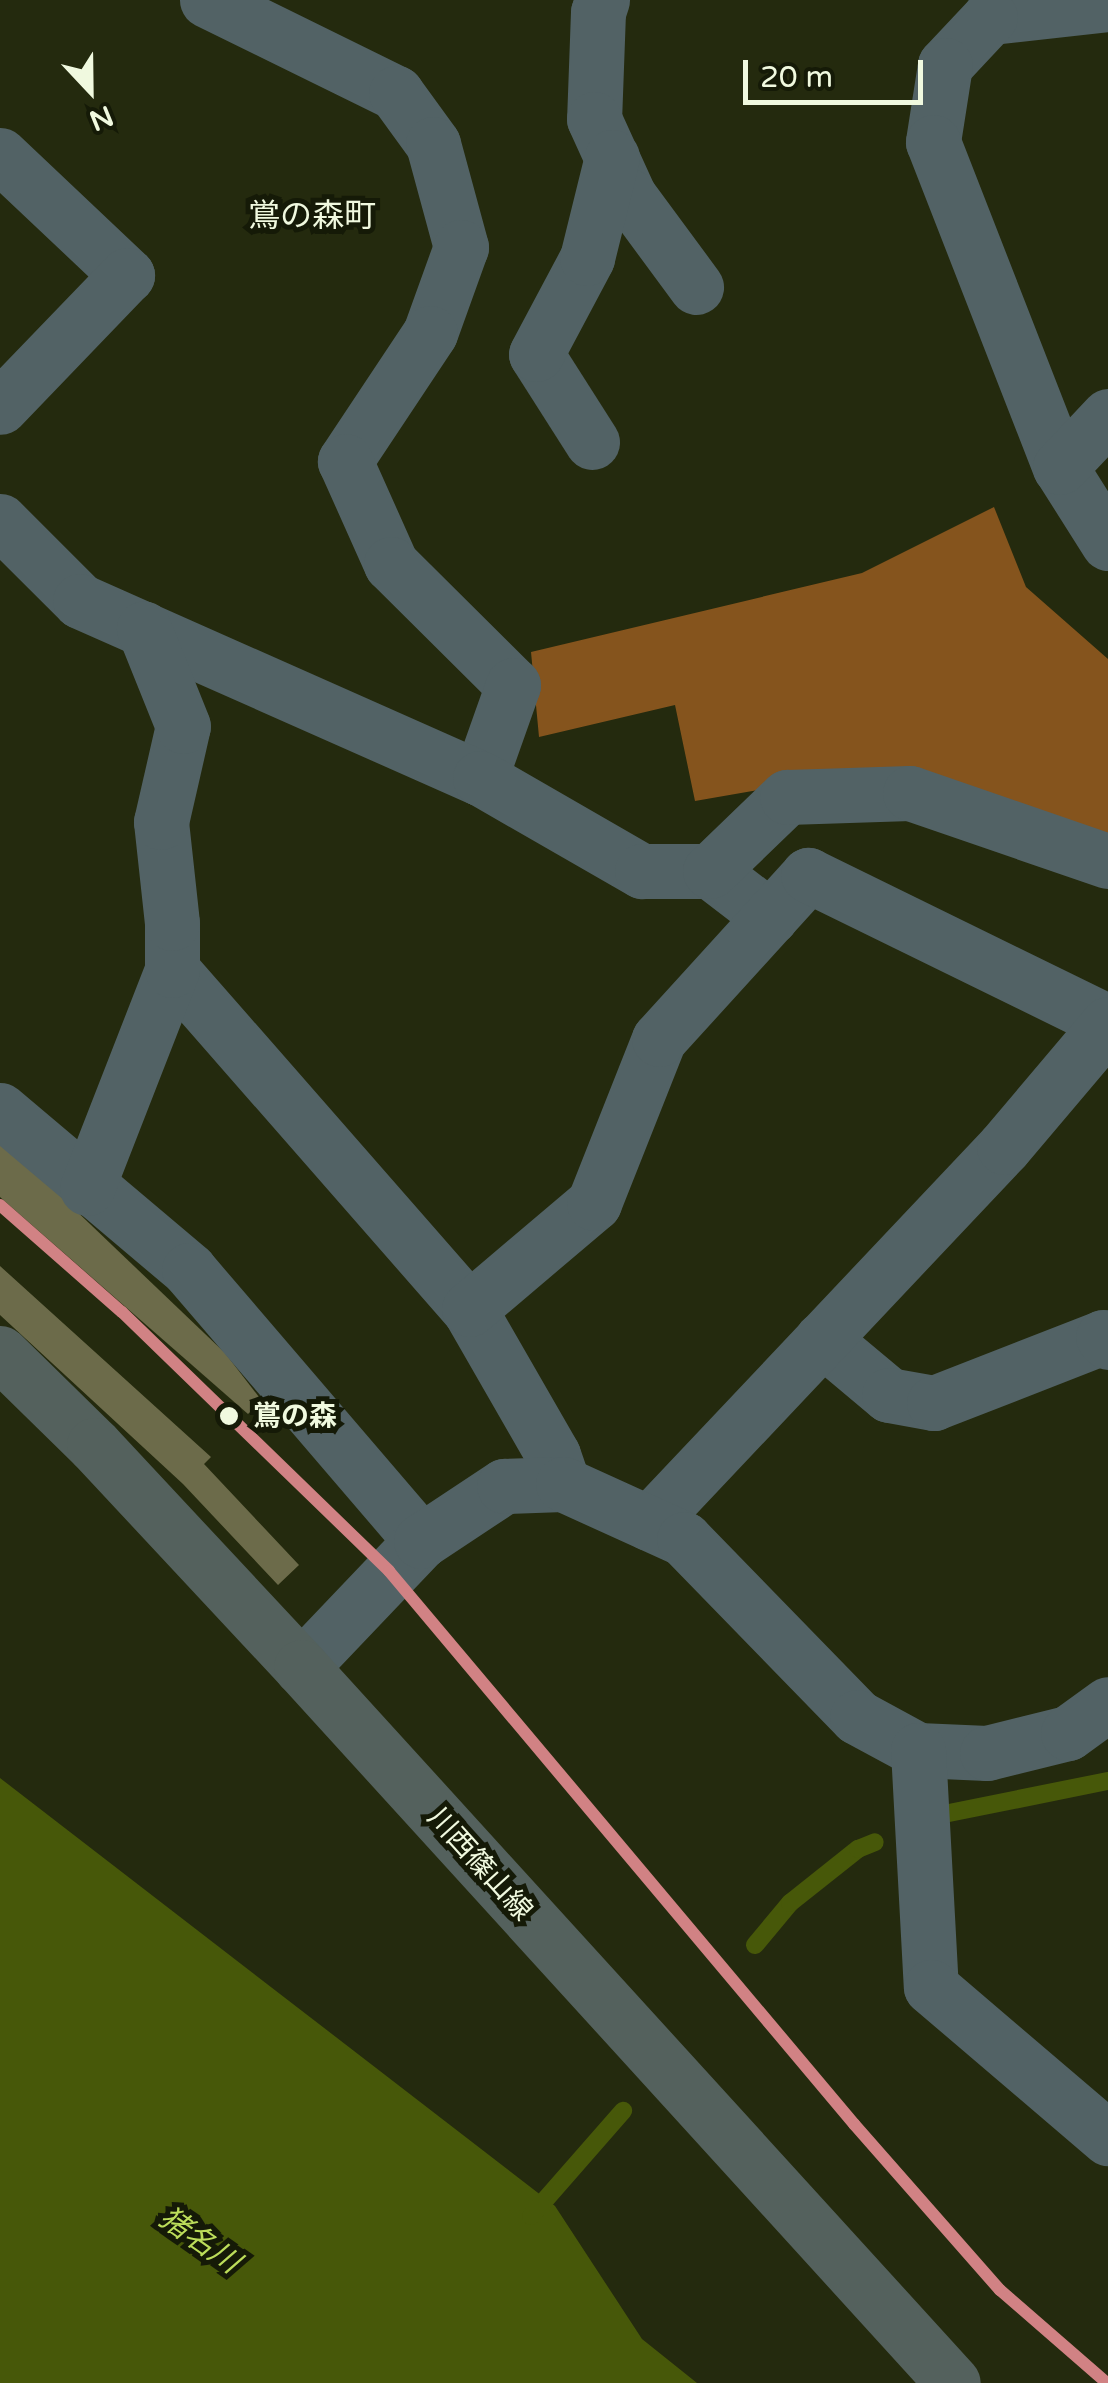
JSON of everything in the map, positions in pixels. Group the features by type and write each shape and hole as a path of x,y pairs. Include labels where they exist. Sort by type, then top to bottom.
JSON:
{"main road":[{"name":"川西篠山線","path":"0,1353 94,1445 301,1667 952,2383"}],"street":[{"path":"208,0 396,93 432,144 461,247 430,333 344,460 391,564 513,684 480,778"},
{"path":"602,0 598,12 594,119 629,196 696,286"},
{"path":"1108,4 990,17 945,65 932,142 1060,466 1108,543"},
{"path":"0,155 127,275 0,406"},
{"path":"592,442 536,354 587,258 612,157"},
{"path":"1060,466 1108,416"},
{"path":"0,521 80,600 480,778 642,871 710,871 770,917"},
{"path":"88,1188 172,970 172,923 161,822 183,726 144,629"},
{"path":"710,871 786,798 910,792 1108,861"},
{"path":"469,1308 594,1204 660,1039 808,875 1108,1023 1004,1147 648,1523"},
{"path":"172,970 469,1308 553,1455 563,1484"},
{"path":"0,1110 189,1270 421,1541"},
{"path":"822,1339 889,1395 934,1403 1103,1337 1108,1342"},
{"path":"301,1667 421,1541 504,1486 563,1484 684,1539 856,1717 918,1750 988,1753 1068,1733 1108,1704"},
{"path":"918,1750 930,1988 1105,2129"}],"shaded area":[{"path":"994,507 1026,587 1108,659 1108,842 892,767 695,801 675,705 539,737 531,652 862,573"}],"water":[{"name":"猪名川","path":"0,1778 555,2206 642,2339 697,2383 0,2383"}],"building":[{"path":"0,1138 225,1353 262,1401 248,1414 0,1197"},
{"path":"0,1266 211,1457 204,1464 299,1565 278,1585 183,1484 0,1315"}],"waterway":[{"path":"939,1815 1108,1781"},
{"path":"755,1945 790,1903 858,1849 875,1842"},
{"path":"531,2216 623,2111"}],"transit line":[{"path":"0,1205 122,1312 389,1571 854,2124 1000,2290 1107,2383"}],"place":[{"name":"鴬の森","path":"229,1416"}],"district":[{"name":"鴬の森町","path":"312,216"}]}
